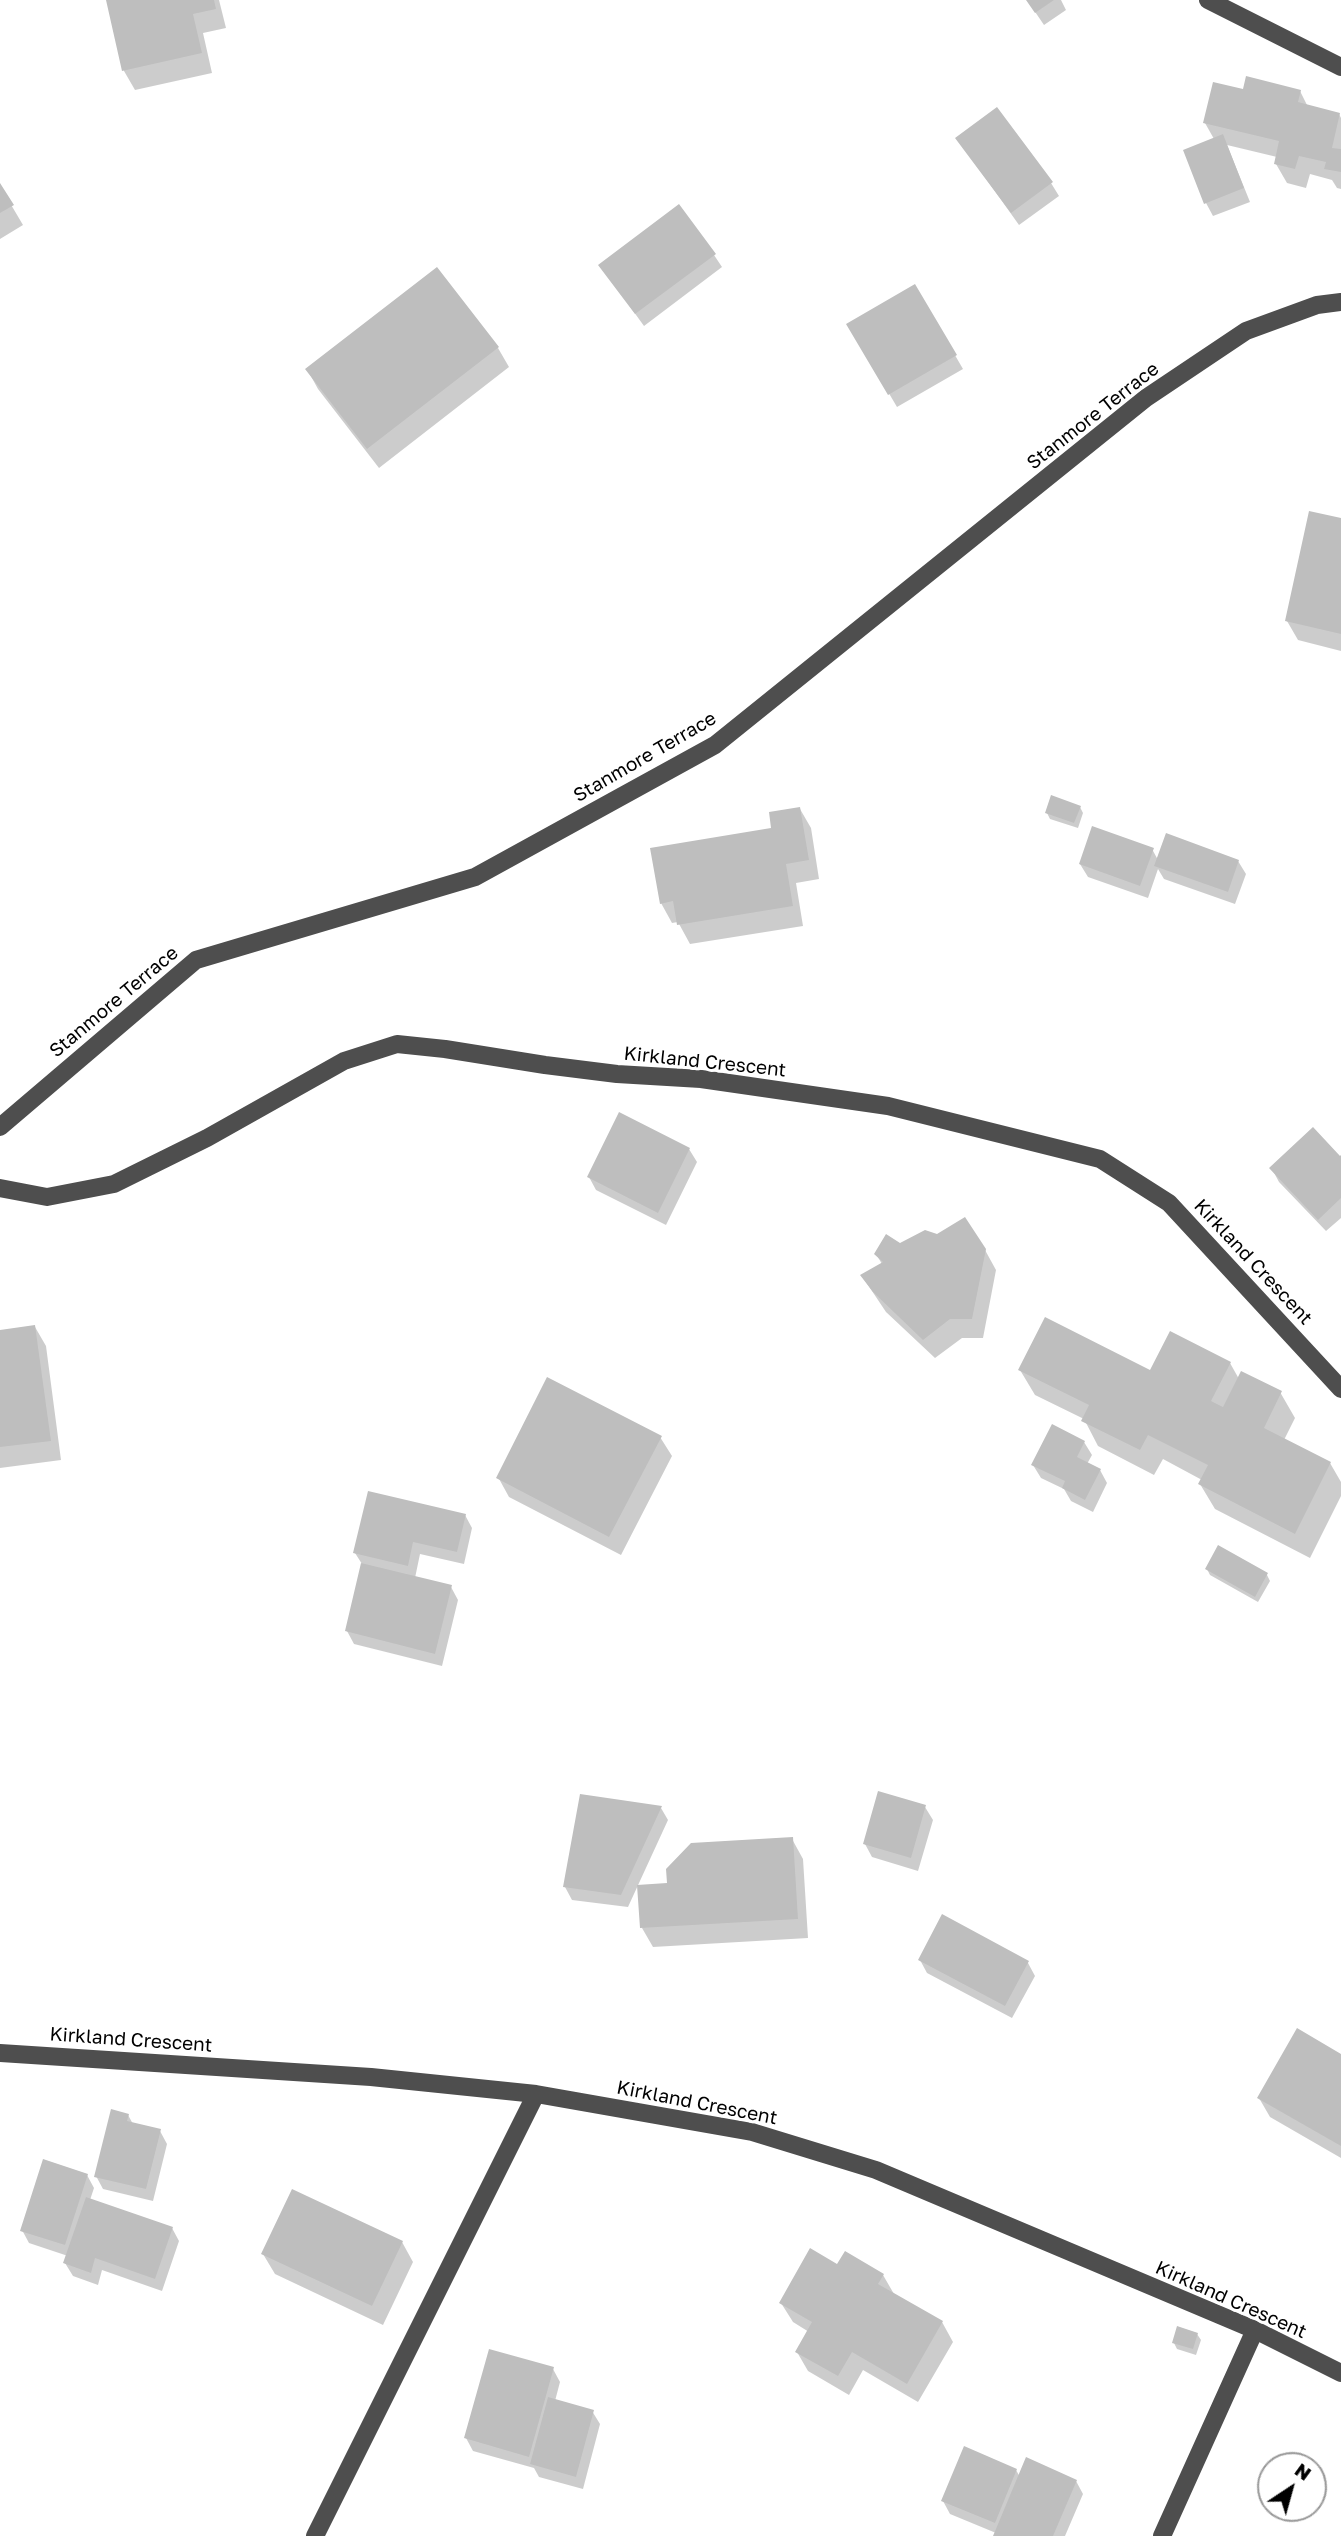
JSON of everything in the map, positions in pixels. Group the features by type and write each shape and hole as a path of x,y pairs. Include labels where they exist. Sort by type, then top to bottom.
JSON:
{"street":[{"path":"1208,0 1341,67"},
{"name":"Stanmore Terrace","path":"0,1126 196,960 475,877 715,744 1146,398 1246,331 1317,305 1341,302"},
{"name":"Kirkland Crescent","path":"0,1188 47,1197 114,1184 207,1138 344,1061 397,1044 581,1069 701,1079 888,1106 1100,1158 1169,1203 1341,1389"},
{"name":"Kirkland Crescent","path":"0,2053 371,2077 536,2094 752,2132 876,2170 1255,2330 1341,2373"},
{"path":"315,2536 536,2094"},
{"path":"1162,2536 1255,2330"}],"building":[{"path":"106,0 214,0 216,9 193,14 202,53 122,71"},
{"path":"1026,0 1054,0 1035,13"},
{"path":"1246,76 1301,90 1298,102 1340,113 1332,148 1341,149 1341,172 1324,169 1326,162 1299,156 1295,169 1274,164 1279,141 1203,123 1213,82 1243,89"},
{"path":"997,107 1053,182 1011,213 955,138"},
{"path":"1223,134 1244,188 1204,204 1183,150"},
{"path":"0,183 14,205 0,213"},
{"path":"679,204 716,254 635,314 598,265"},
{"path":"437,267 499,347 367,449 305,369"},
{"path":"915,284 957,355 888,395 846,324"},
{"path":"1309,511 1341,518 1341,634 1285,621"},
{"path":"1051,795 1081,806 1074,823 1045,813"},
{"path":"800,807 809,860 786,864 793,906 677,925 673,901 660,904 650,848 771,828 769,812"},
{"path":"1092,826 1154,848 1140,886 1079,864"},
{"path":"1166,833 1239,860 1228,892 1154,866"},
{"path":"619,1112 690,1148 658,1213 587,1177"},
{"path":"1313,1127 1341,1155 1341,1198 1318,1220 1269,1168"},
{"path":"965,1217 986,1249 972,1319 950,1319 923,1340 873,1292 860,1275 883,1262 874,1254 886,1234 900,1243 925,1230 937,1234"},
{"path":"1045,1317 1150,1370 1170,1331 1231,1362 1211,1401 1223,1407 1241,1371 1282,1391 1264,1428 1331,1462 1295,1534 1198,1484 1208,1465 1148,1435 1140,1450 1081,1421 1089,1405 1018,1370"},
{"path":"35,1325 51,1441 0,1447 0,1330"},
{"path":"547,1377 662,1436 609,1537 496,1478"},
{"path":"1052,1424 1085,1441 1077,1457 1101,1469 1085,1500 1062,1488 1065,1481 1031,1465"},
{"path":"368,1491 466,1514 457,1552 413,1542 408,1566 353,1553"},
{"path":"1218,1545 1268,1573 1255,1597 1205,1569"},
{"path":"361,1563 452,1585 435,1654 345,1631"},
{"path":"878,1791 926,1805 911,1858 863,1844"},
{"path":"580,1794 662,1806 621,1895 563,1887"},
{"path":"793,1837 798,1919 640,1928 637,1885 667,1883 666,1869 691,1843"},
{"path":"942,1914 1029,1961 1005,2006 918,1960"},
{"path":"1297,2028 1341,2054 1341,2146 1257,2098"},
{"path":"111,2109 129,2114 127,2121 161,2129 146,2189 94,2177"},
{"path":"43,2159 88,2174 65,2245 20,2231"},
{"path":"292,2189 403,2241 372,2306 261,2254"},
{"path":"86,2197 173,2227 155,2279 95,2258 91,2273 63,2263"},
{"path":"810,2248 837,2264 845,2251 884,2274 878,2284 943,2321 907,2384 852,2352 838,2376 795,2352 812,2322 779,2303"},
{"path":"1177,2326 1198,2333 1193,2349 1172,2343"},
{"path":"489,2349 554,2367 529,2457 464,2438"},
{"path":"548,2397 594,2410 576,2477 530,2464"},
{"path":"964,2446 1017,2469 995,2523 941,2501"},
{"path":"1026,2457 1077,2480 1053,2536 993,2536"}]}
